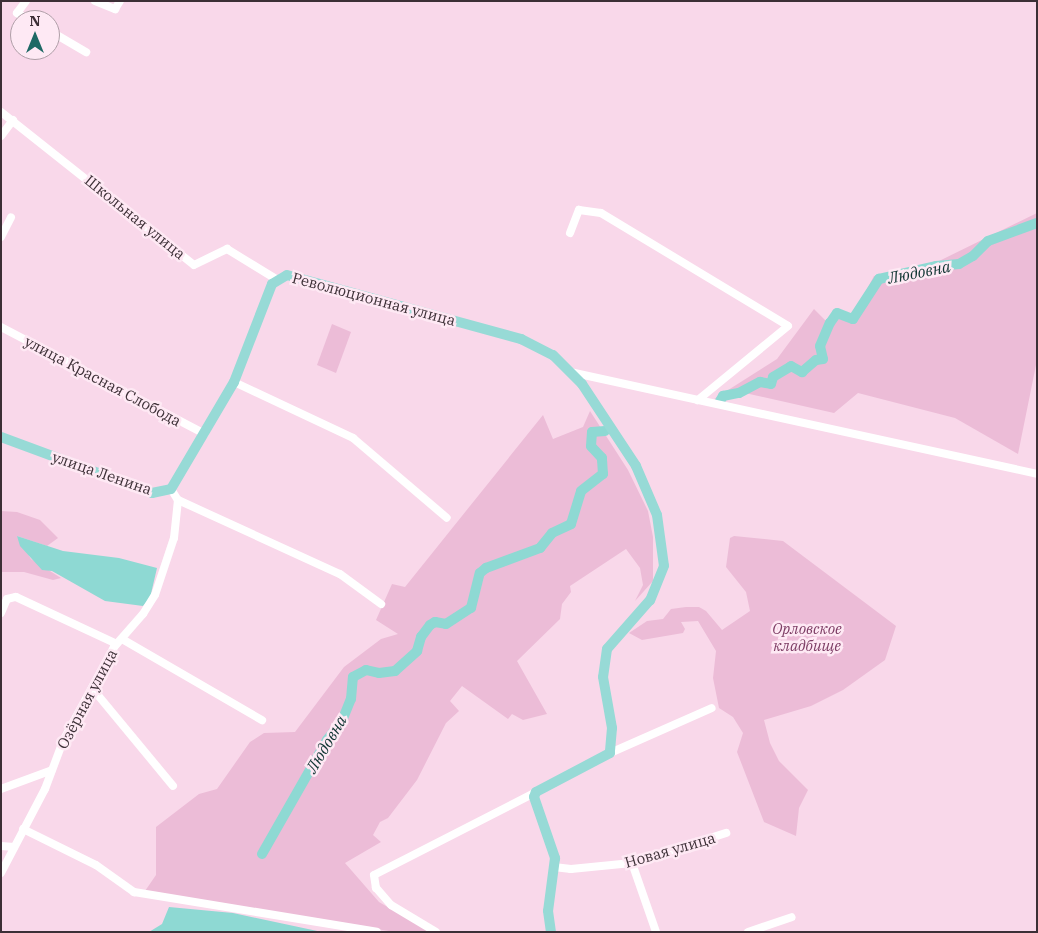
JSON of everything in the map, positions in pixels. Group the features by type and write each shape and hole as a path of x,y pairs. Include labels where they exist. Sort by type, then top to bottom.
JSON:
{"main road":[{"name":"Революционная улица","path":"234,382 276,279 294,275 521,339 553,355 570,372 597,405 636,466 657,515 663,547 664,566 650,600 607,649 603,677 612,728 610,753"},
{"name":"улица Ленина","path":"1,437 152,493 171,489 234,382"},
{"path":"551,932 548,911 554,866 553,848 534,802 536,792 610,753"}],"street":[{"path":"95,1 115,9 120,1"},
{"path":"60,37 86,52"},
{"name":"Школьная улица","path":"1,112 194,265 228,249 276,279"},
{"path":"1,136 13,120"},
{"path":"570,233 580,210 601,213 788,326 698,400"},
{"path":"1,237 11,217"},
{"name":"улица Красная Слобода","path":"1,327 205,434"},
{"path":"570,372 1037,474"},
{"path":"234,382 353,438 447,518"},
{"path":"171,489 178,500 340,574 380,604"},
{"name":"Озёрная улица","path":"1,873 52,770 63,741 92,688 119,642 155,595 174,538 178,500"},
{"path":"1,613 7,599 16,597 119,642 262,720"},
{"path":"92,688 173,786"},
{"path":"610,753 712,708"},
{"path":"1,789 52,770"},
{"path":"436,932 391,905 376,888 374,876 536,792"},
{"path":"23,829 96,865 134,892 377,932"},
{"name":"Новая улица","path":"554,866 571,870 632,863 726,833"},
{"path":"1,846 14,847"},
{"path":"632,863 656,932"},
{"path":"748,932 792,917"}],"green space":[{"path":"1037,213 1037,360 1018,454 955,418 858,393 834,413 745,393 714,399 777,359 814,309 826,321 836,309 852,317 874,276 937,262"},
{"path":"332,324 351,332 336,373 317,365"},
{"path":"590,411 628,470 648,511 653,537 653,581 635,601 643,585 640,568 626,549 570,586 571,592 562,604 560,619 517,661 547,714 523,720 512,714 508,719 462,686 450,701 459,711 446,723 417,780 388,818 380,822 373,835 381,842 345,863 379,902 430,932 395,932 145,891 156,875 156,827 199,794 217,789 250,742 264,733 295,732 344,667 381,639 398,634 376,620 392,584 405,587 543,415 553,439 583,427"},
{"path":"1,511 17,512 40,520 58,538 47,546 17,536 31,559 61,578 53,580 24,572 1,572"},
{"name":"Орловское кладбище","path":"734,536 783,541 896,626 885,660 843,690 811,706 764,720 770,743 779,761 808,790 799,808 796,836 764,822 737,752 743,733 733,717 719,708 713,678 716,651 698,621 681,622 685,629 683,633 642,640 629,633 647,621 663,619 671,609 699,607 706,611 722,630 750,611 746,592 726,567 730,538"}],"shaded area":[{"path":"17,536 63,551 119,558 157,568 150,598 143,606 105,601 52,571 42,570 20,546"},
{"path":"169,907 233,913 322,932 149,932 162,924"}],"waterway":[{"name":"Людовна","path":"720,401 723,396 739,393 760,382 771,384 773,377 791,366 802,372 816,360 823,359 820,346 830,323 837,313 853,319 879,279 936,266 959,264 973,256 988,241 1037,223"},
{"name":"Людовна","path":"262,854 327,740 342,721 351,699 353,677 366,670 379,673 395,671 417,651 421,637 430,625 435,622 446,624 471,608 480,573 486,568 540,548 552,533 571,524 581,491 603,474 602,458 591,446 592,432 605,431"}]}
